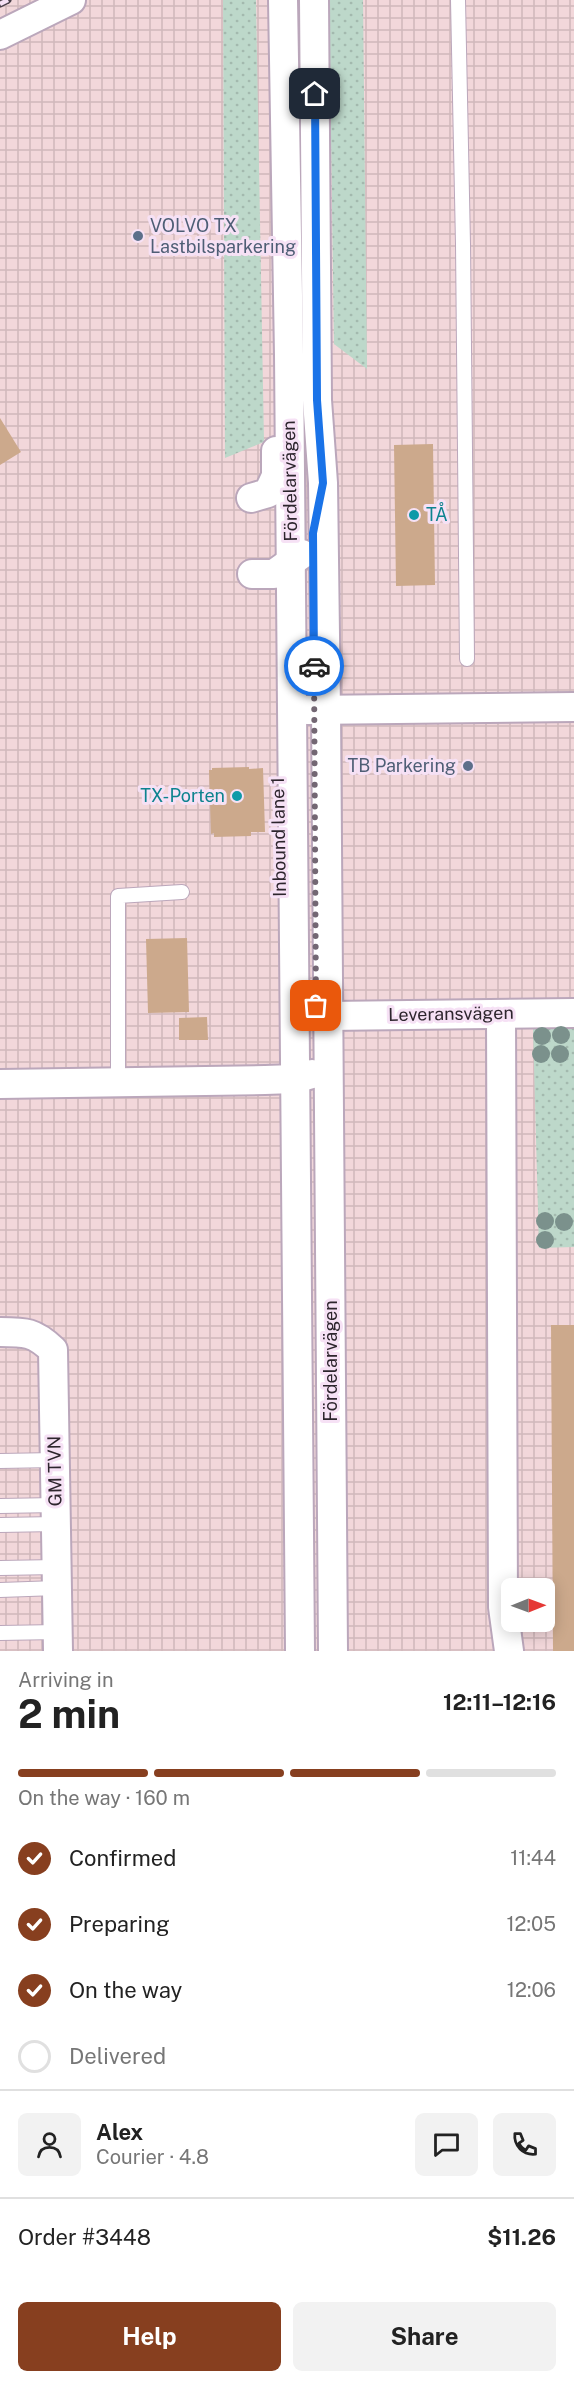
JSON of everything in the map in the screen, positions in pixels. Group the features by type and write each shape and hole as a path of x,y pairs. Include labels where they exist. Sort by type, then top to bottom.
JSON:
{"street":[{"path":"0,35 71,0"},
{"name":"Fördelarvägen","path":"283,0 291,563 287,620"},
{"name":"Fördelarvägen","path":"303,710 323,483 317,400 314,0"},
{"name":"Fördelarvägen","path":"251,498 268,493 276,476 276,422 289,398"},
{"name":"Fördelarvägen","path":"287,620 259,579 252,574 274,574 302,555 313,533 323,483"},
{"path":"303,710 313,533"},
{"path":"0,1084 305,1075 328,1016 303,710 287,620"},
{"name":"Inbound lane 1","path":"287,620 303,710 305,1075"},
{"path":"303,710 574,707"},
{"name":"Leveransvägen","path":"328,1016 574,1013"},
{"path":"501,1014 503,1614 509,1651"},
{"name":"Fördelarvägen","path":"300,1651 305,1075"},
{"name":"Fördelarvägen","path":"305,1075 333,1651"},
{"name":"GM TVN","path":"0,1332 17,1332 39,1337 53,1350 58,1641"}],"lane":[{"path":"458,0 463,244 466,659"},
{"path":"118,1082 118,896 182,892"},
{"path":"0,1461 55,1460"},
{"path":"0,1506 56,1514"},
{"path":"0,1525 56,1514"},
{"path":"0,1568 57,1578"},
{"path":"0,1590 57,1578"},
{"path":"0,1633 58,1641"}],"shaded area":[{"path":"0,0 574,0 574,1651 0,1651"}],"green space":[{"path":"223,0 256,0 264,442 225,458"},
{"path":"329,0 363,0 367,369 334,344"},
{"path":"574,1028 574,1247 539,1248 533,1029"}],"building":[{"path":"0,418 21,452 0,465"},
{"name":"TÅ","path":"433,444 435,585 396,586 394,445"},
{"name":"TX-Porten","path":"249,767 249,769 263,768 265,832 251,832 251,836 214,837 214,833 211,834 209,770"},
{"path":"187,938 189,1012 148,1013 146,939"},
{"path":"207,1017 208,1040 179,1040 179,1018"},
{"path":"551,1325 574,1325 574,1651 553,1651 555,1578 553,1578"}],"railway":[{"path":"0,4 8,0"}],"way so far":[{"path":"314,666 316,1006"}],"place":[{"name":"VOLVO TX Lastbilsparkering","path":"138,236"},
{"name":"TÅ","path":"414,515"},
{"name":"TB Parkering","path":"468,766"},
{"name":"TX-Porten","path":"237,796"}],"route":[{"path":"314,666 313,533 323,483 317,400 315,94"}]}
